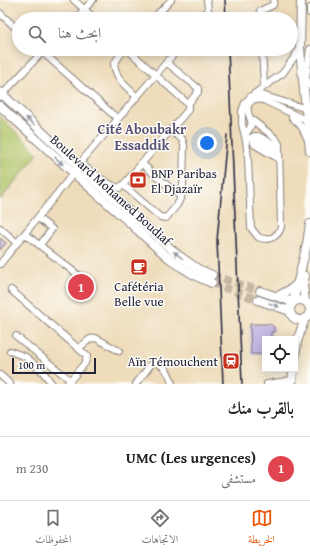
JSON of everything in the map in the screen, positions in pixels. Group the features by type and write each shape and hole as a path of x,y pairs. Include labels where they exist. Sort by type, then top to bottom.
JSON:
{"main road":[{"path":"300,0 300,49 308,87 310,147"},
{"name":"Boulevard Mohamed Boudiaf","path":"0,106 73,174 169,258 198,278 212,279 178,255 1,94"},
{"path":"296,336 290,306 293,302 298,283 310,224"},
{"path":"298,340 310,311 304,279 310,252"},
{"path":"278,296 298,283"},
{"path":"260,291 293,302 299,300 308,304"},
{"path":"258,300 300,320 307,318"},
{"path":"292,382 294,372"}],"street":[{"path":"74,0 87,12"},
{"path":"81,12 93,0"},
{"path":"160,12 171,0"},
{"path":"206,12 208,9 207,0"},
{"path":"260,12 273,5 274,0"},
{"path":"310,8 310,13"},
{"path":"0,13 12,24"},
{"path":"308,87 306,78 310,49"},
{"path":"1,94 36,56"},
{"path":"49,56 118,119"},
{"path":"119,56 114,64 118,78 137,97"},
{"path":"135,56 188,104"},
{"path":"0,264 79,165 172,56"},
{"path":"262,56 264,86"},
{"path":"279,153 254,145 248,137 242,124 242,111 248,99 283,72 295,56"},
{"path":"79,165 115,187 119,188 123,186 141,163 188,110 188,104 198,92 198,88 167,63"},
{"path":"253,94 265,96 308,109"},
{"path":"251,119 278,141 281,227 278,233 272,238 261,238 255,234 251,228 248,158 248,137 251,127 251,119 247,108 249,103 253,100 263,100 308,121"},
{"path":"282,110 297,122 310,147"},
{"path":"123,186 163,218 166,218 177,205 183,187 184,145 182,139 170,130"},
{"path":"248,137 258,136 279,153"},
{"path":"141,163 180,197"},
{"path":"38,218 52,229 40,245"},
{"path":"0,228 17,243"},
{"path":"25,234 82,278"},
{"path":"11,290 86,353 87,359 68,382 16,336"},
{"path":"79,348 90,339 96,338 119,351"},
{"path":"10,351 26,357 43,372 52,384"},
{"path":"136,384 152,363 155,362 168,371 172,384"},
{"path":"0,375 10,384"},
{"path":"267,384 292,382"}],"green space":[{"path":"0,116 38,154 0,200"}],"building":[{"path":"0,238 6,243 0,250"},
{"path":"250,324 270,324 274,327 274,332 271,332 271,336 262,336 262,354 251,354"}],"tunnel":[{"path":"212,275 260,291"},
{"path":"212,283 258,300"}],"railway":[{"path":"225,0 226,12"},
{"path":"228,56 242,384"},
{"path":"223,384 217,240 227,135"}],"place":[{"name":"BNP Paribas El Djazaïr","path":"138,180"},
{"name":"Cafétéria Belle vue","path":"139,267"},
{"name":"UMC (Les urgences)","path":"81,287"},
{"name":"Aïn Témouchent","path":"231,361"}],"district":[{"name":"Cité Aboubakr Essaddik","path":"142,138"}]}
